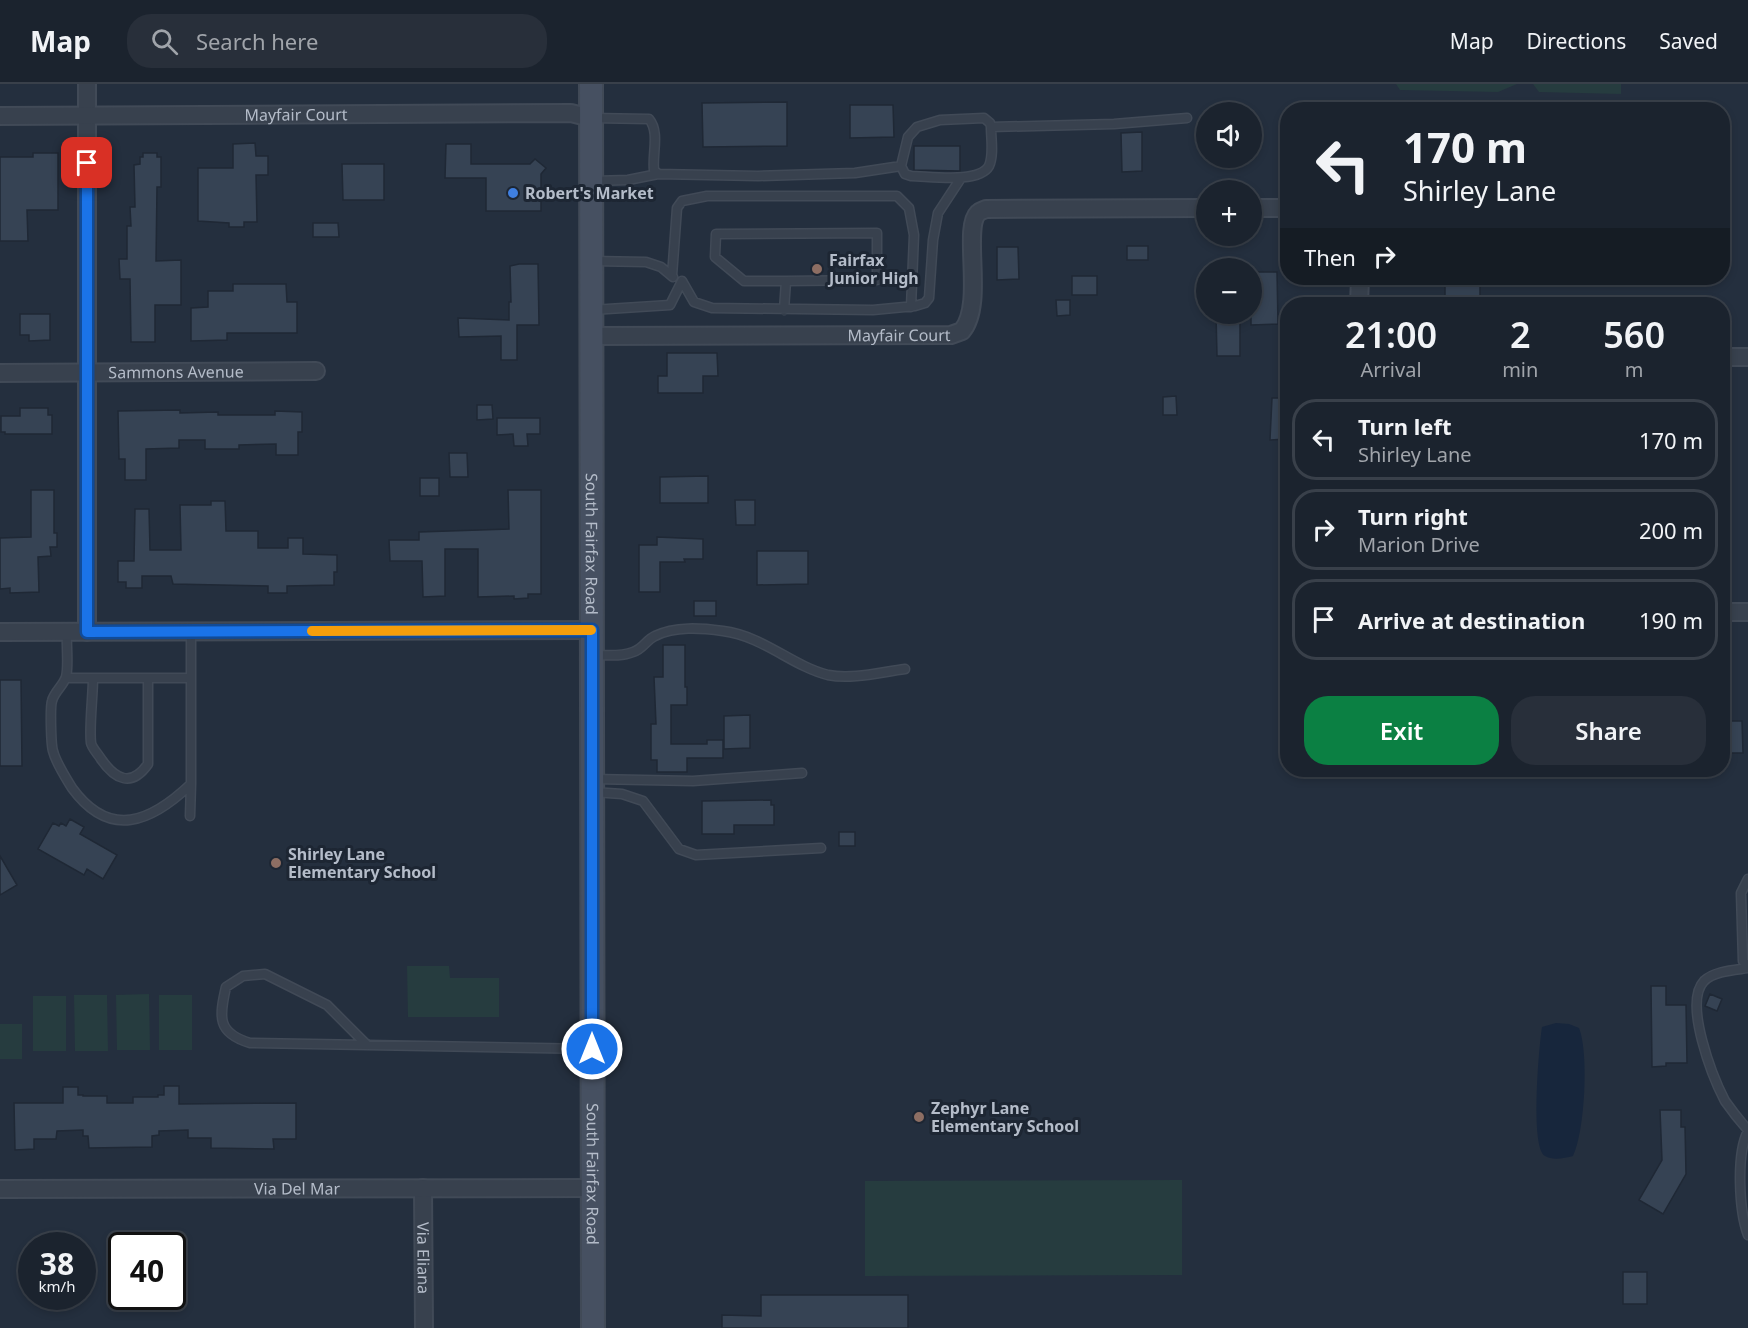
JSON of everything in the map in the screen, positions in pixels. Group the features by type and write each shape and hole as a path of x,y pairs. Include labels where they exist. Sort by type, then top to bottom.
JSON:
{"street":[{"path":"87,84 87,632"},
{"name":"South Fairfax Road","path":"591,84 593,1328"},
{"name":"Mayfair Court","path":"0,116 571,114 591,118"},
{"name":"Mayfair Court","path":"593,336 951,335 962,331 970,318 972,228 977,213 986,209 1196,208"},
{"path":"1262,208 1280,208"},
{"path":"1730,357 1748,357"},
{"name":"Sammons Avenue","path":"0,373 316,371"},
{"path":"1730,612 1748,612"},
{"path":"0,632 592,630"},
{"name":"Via Eliana","path":"423,1188 424,1328"},
{"name":"Via Del Mar","path":"0,1190 593,1188"}],"lane":[{"path":"591,118 649,119 654,133 653,166 658,174"},
{"path":"984,118 991,127 991,159 988,168 982,173 961,178 911,176 905,174 901,166 908,137 923,124 940,120 984,118"},
{"path":"991,127 1186,118"},
{"path":"592,182 628,180 658,174 669,176 769,176 855,173 901,166"},
{"path":"591,261 646,262 661,267 682,281 694,302 712,308 873,310 911,307 925,303 929,298 933,240 938,213 961,178"},
{"path":"672,276 677,208 682,201 707,196 897,196 909,208 914,236 911,307"},
{"path":"877,233 877,280 786,281 744,281 715,257 716,234 877,233"},
{"path":"592,310 670,304 682,281"},
{"path":"784,310 786,281"},
{"path":"592,656 632,653 641,649 653,637 689,629 725,631 765,644 815,670 830,675 847,676 905,669"},
{"path":"190,816 191,631"},
{"path":"67,632 66,678 51,701 53,752 70,784 85,804 102,816 116,820 133,819 159,810 173,801 191,784"},
{"path":"66,678 191,678"},
{"path":"93,678 92,745 110,770 121,778 130,778 141,775 148,764 148,678"},
{"path":"592,785 802,773"},
{"path":"592,785 643,801 679,849 696,855 821,848"},
{"path":"1748,879 1741,893 1743,961 1748,967 1714,975 1702,983 1698,995 1701,1040 1707,1061 1725,1100 1748,1131 1743,1142 1741,1184 1743,1223 1748,1235"},
{"path":"367,1045 327,1005 265,974 243,976 226,987 221,1007 223,1028 234,1038 250,1043 592,1049"}],"green space":[{"path":"1396,84 1517,84 1498,92 1400,90"},
{"path":"1533,84 1621,84 1621,94 1539,92"},
{"path":"407,966 449,966 450,978 499,978 499,1017 408,1017"},
{"path":"149,994 150,1050 117,1050 116,995"},
{"path":"74,995 107,995 108,1051 75,1051"},
{"path":"159,995 192,995 192,1050 159,1050"},
{"path":"33,996 66,996 66,1051 33,1051"},
{"path":"0,1024 22,1024 22,1059 0,1059"},
{"path":"1182,1180 1182,1275 865,1276 865,1181"}],"water":[{"path":"1556,1023 1579,1028 1585,1073 1583,1112 1577,1145 1573,1156 1555,1159 1545,1156 1540,1149 1537,1095 1542,1027"}],"building":[{"path":"787,102 787,146 703,147 702,103"},
{"path":"850,105 893,105 894,137 850,138"},
{"path":"1142,132 1142,171 1122,172 1121,133"},
{"path":"255,143 256,156 268,156 268,175 256,175 257,222 244,222 244,227 229,227 229,223 198,221 198,168 233,168 233,144"},
{"name":"Robert's Market","path":"446,144 471,144 471,164 530,164 535,159 546,168 541,174 541,211 486,211 486,178 445,178"},
{"path":"914,146 960,146 960,171 914,170"},
{"path":"33,153 58,153 58,210 27,210 28,241 0,241 0,157 33,157"},
{"path":"143,153 157,153 157,157 161,157 161,187 157,187 156,261 181,260 181,305 155,305 155,342 131,342 130,279 120,279 119,259 127,259 127,226 131,226 130,207 135,207 134,165 140,164 140,157 143,157"},
{"path":"342,164 384,164 384,200 343,200"},
{"path":"313,223 338,223 339,237 313,237"},
{"path":"1127,246 1148,246 1148,260 1127,260"},
{"path":"997,247 1018,247 1019,279 997,280"},
{"path":"538,264 539,325 517,325 517,360 501,360 501,336 459,337 458,318 509,320 510,266"},
{"path":"1262,272 1277,272 1278,324 1251,325 1262,324"},
{"path":"1072,276 1097,276 1097,295 1072,295"},
{"path":"233,284 286,284 287,302 297,302 297,333 227,333 227,340 191,341 191,308 208,307 208,291 233,291"},
{"path":"1445,285 1480,285 1480,297 1445,297"},
{"path":"1056,300 1070,300 1070,315 1057,316"},
{"path":"20,314 50,314 50,340 29,341 29,335 20,335"},
{"path":"1216,324 1240,324 1240,356 1217,356"},
{"path":"667,353 717,353 718,376 703,376 703,393 658,393 658,376 667,376"},
{"path":"1176,396 1177,415 1163,415 1163,397"},
{"path":"1272,398 1280,398 1280,439 1270,440"},
{"path":"477,405 492,405 493,419 477,420"},
{"path":"20,408 48,408 48,415 52,415 52,434 5,434 1,432 1,416 20,416"},
{"path":"180,410 180,413 218,412 218,415 275,415 275,411 302,412 302,432 298,432 298,455 276,455 276,444 239,445 239,449 205,449 205,440 179,440 179,448 146,449 146,480 125,480 125,459 119,459 118,411"},
{"path":"497,418 540,418 540,434 527,434 528,446 514,446 513,434 497,435"},
{"path":"449,453 467,453 468,477 450,477"},
{"path":"708,476 708,503 660,503 660,477"},
{"path":"420,478 439,478 439,496 420,496"},
{"path":"31,490 54,490 54,533 57,533 57,547 50,547 51,556 38,557 39,592 10,593 10,588 0,589 0,538 31,537"},
{"path":"508,490 541,490 541,594 528,594 528,598 514,599 514,596 478,597 478,549 445,549 445,596 423,597 422,561 390,561 389,540 419,540 419,532 509,529"},
{"path":"735,500 755,500 755,525 736,525"},
{"path":"211,501 225,501 226,531 258,531 258,548 288,548 288,538 303,538 303,554 337,555 334,585 287,586 287,593 268,593 268,586 173,584 171,576 142,576 142,588 126,588 126,582 118,582 118,561 134,561 135,509 149,509 150,550 181,550 180,505 211,505"},
{"path":"657,537 703,539 703,559 660,562 660,592 639,592 639,545 657,545"},
{"path":"757,551 808,551 808,584 757,585"},
{"path":"694,601 716,601 716,616 694,616"},
{"path":"663,645 685,645 687,705 671,705 671,744 707,744 707,740 723,740 723,758 687,758 687,772 657,772 657,760 651,760 651,724 656,724 654,677 663,677"},
{"path":"0,680 21,680 22,766 0,766"},
{"path":"750,715 750,748 724,749 724,716"},
{"path":"1730,721 1742,721 1743,753 1730,753"},
{"path":"771,800 771,805 774,805 774,825 734,825 734,834 702,834 702,801"},
{"path":"70,819 84,827 80,834 117,855 103,879 87,869 84,875 38,849 53,823 66,826"},
{"path":"839,832 855,832 855,846 839,846"},
{"path":"0,856 17,885 0,895"},
{"path":"1651,986 1666,986 1666,1005 1686,1005 1687,1063 1666,1063 1666,1066 1652,1067"},
{"path":"1710,994 1722,999 1717,1011 1705,1006"},
{"path":"164,1086 179,1086 179,1104 296,1103 296,1139 273,1139 274,1149 211,1148 211,1138 188,1138 188,1130 159,1131 159,1135 152,1136 152,1147 89,1148 88,1136 83,1136 83,1130 57,1131 56,1139 34,1139 34,1149 15,1150 14,1103 63,1103 63,1087 78,1087 78,1095 107,1096 107,1103 133,1103 133,1097 164,1095"},
{"path":"1660,1110 1681,1110 1681,1127 1685,1127 1686,1174 1663,1214 1639,1200 1662,1160"},
{"path":"1623,1272 1647,1272 1647,1304 1623,1304"},
{"path":"761,1295 908,1295 908,1328 722,1328 722,1315 761,1316"}],"slow traffic":[{"path":"312,631 591,630"}],"place":[{"name":"Robert's Market","path":"513,193"},
{"name":"Fairfax Junior High","path":"817,269"},
{"name":"Shirley Lane Elementary School","path":"276,863"},
{"name":"Zephyr Lane Elementary School","path":"919,1117"}],"route":[{"path":"87,163 87,632 592,630 592,1049"}]}
